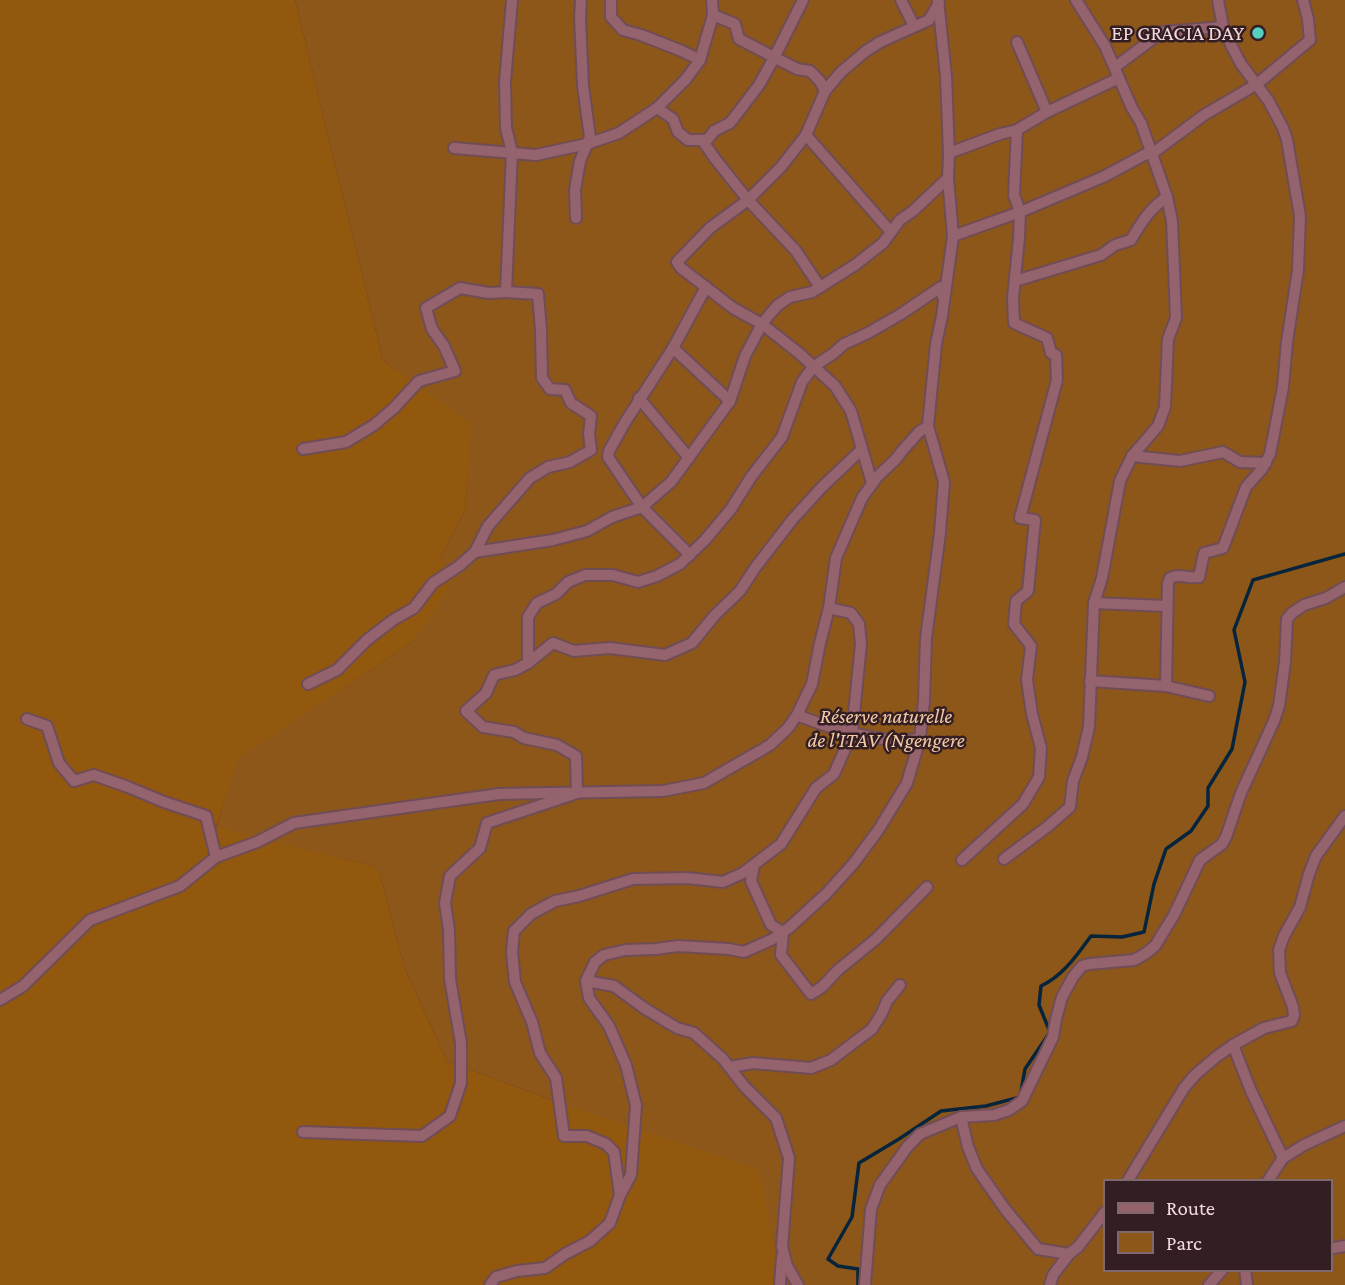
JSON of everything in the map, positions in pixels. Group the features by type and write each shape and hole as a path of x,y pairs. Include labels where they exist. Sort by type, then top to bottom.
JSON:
{"street":[{"path":"506,292 512,152 506,128 505,82 512,0"},
{"path":"576,218 575,190 580,161 590,137 583,86 581,0"},
{"path":"611,0 611,17 623,30 700,60"},
{"path":"454,148 536,155 587,144 619,133 657,108 686,79 700,60 713,15 712,0"},
{"path":"657,108 673,120 678,132 688,139 708,139 715,131 730,123 759,85 803,0"},
{"path":"901,0 914,26"},
{"path":"1166,686 1168,583 1174,576 1199,577 1204,553 1223,548 1246,487 1270,454 1283,387 1298,270 1300,216 1287,139 1268,100 1241,64 1231,45 1223,27 1218,0"},
{"path":"953,236 1020,212 1153,153 1204,115 1257,84 1310,40 1303,0"},
{"path":"872,484 851,411 835,386 762,324 733,308 677,262 710,228 748,200 781,167 806,135 825,91 841,72 880,42 929,20 940,1"},
{"path":"490,1285 496,1277 517,1270 545,1268 590,1241 610,1223 631,1175 636,1105 626,1065 609,1026 589,998 586,981 595,962 604,955 625,950 678,946 744,952 773,939 825,894 854,863 907,783 920,738 926,638 944,482 928,426 936,344 953,236 940,1"},
{"path":"1004,859 1070,807 1073,781 1089,727 1094,603 1102,578 1120,481 1132,456 1158,426 1165,407 1168,339 1176,318 1172,221 1167,197 1141,123 1105,46 1077,1"},
{"path":"713,15 735,24 738,39 797,69 810,71 825,91"},
{"path":"1115,67 1162,32 1223,27"},
{"path":"1017,42 1047,112"},
{"path":"949,153 1017,130 1047,112 1119,78"},
{"path":"962,860 1023,804 1040,778 1041,748 1027,680 1031,646 1014,624 1016,601 1028,591 1035,520 1020,517 1057,380 1056,355 1051,353 1047,338 1014,323 1013,298 1020,238 1020,212 1014,195 1017,130"},
{"path":"806,135 891,232"},
{"path":"702,140 748,200 796,251 820,287"},
{"path":"475,552 553,541 587,531 612,517 642,507 671,482 730,401 745,356 762,324 778,305 790,297 812,292 855,265 883,243 900,220 948,178"},
{"path":"1015,281 1101,255 1115,245 1131,240 1146,216 1167,197"},
{"path":"690,555 642,507 608,457 639,398 673,348 706,287"},
{"path":"528,663 528,617 537,603 556,594 568,582 585,575 613,575 638,582 680,565 731,509 751,477 782,437 802,382 813,368 844,344 901,314 941,287 943,300"},
{"path":"303,449 346,442 374,425 419,382 455,372 444,346 432,329 426,308 460,288 489,293 538,294 542,378 551,389 565,390 570,403 591,416 591,450 570,462 548,467 530,478 488,526 475,552 433,583 414,608 376,633 337,670 308,684"},
{"path":"673,348 730,401"},
{"path":"639,398 689,458"},
{"path":"0,1000 23,986 90,920 180,886 216,857 257,842 294,823 499,794 663,791 704,783 770,745 797,715 812,684 829,608 836,558 862,498 902,450 928,426"},
{"path":"577,793 576,756 557,746 524,738 514,732 483,727 466,711 486,693 494,674 515,670 553,643 574,651 610,648 665,655 692,643 740,591 779,536 821,487 862,449"},
{"path":"1132,456 1180,461 1223,452 1240,462 1266,463"},
{"path":"865,1285 871,1209 880,1185 908,1146 920,1134 961,1117 994,1115 1009,1110 1022,1101 1053,1037 1062,997 1073,976 1082,966 1103,961 1134,960 1155,946 1174,915 1200,860 1222,844 1226,837 1241,793 1275,721 1279,706 1287,620 1304,605 1326,598 1345,587"},
{"path":"1094,603 1167,606"},
{"path":"620,1195 614,1152 606,1143 587,1136 564,1136 556,1079 540,1053 532,1022 515,982 512,952 514,931 531,914 555,901 633,879 687,878 723,882 743,873 781,844 816,788 834,774 852,733 861,644 859,624 851,613 829,608"},
{"path":"1090,681 1166,686 1209,696"},
{"path":"797,715 852,733 894,740 920,738"},
{"path":"27,719 47,726 59,763 74,781 94,775 206,816 216,857"},
{"path":"303,1132 422,1136 450,1116 461,1083 461,1043 450,979 449,930 445,903 450,876 480,848 487,823 577,793"},
{"path":"1128,1180 1184,1088 1195,1075 1233,1045 1264,1028 1292,1021 1293,1007 1280,973 1279,950 1300,907 1316,856 1345,816"},
{"path":"754,865 751,881 771,925 783,932"},
{"path":"783,932 781,955 811,994 876,939 927,887"},
{"path":"586,981 614,986 677,1028 694,1033 723,1059 744,1086 776,1118 789,1158 780,1285"},
{"path":"730,1067 753,1063 811,1068 831,1060 872,1029 887,1001 900,985"},
{"path":"1233,1045 1251,1091 1283,1157"},
{"path":"961,1117 968,1147 977,1169 1005,1209 1038,1249 1069,1254"},
{"path":"1268,1180 1283,1157 1345,1126"},
{"path":"1050,1285 1053,1275 1104,1213"},
{"path":"782,1247 798,1285"},
{"path":"1209,1285 1221,1271"}],"green space":[{"name":"Réserve naturelle de l'ITAV (Ngengere","path":"295,0 1345,0 1345,1285 781,1285 554,1101 447,1061 405,969 378,867 216,828 237,759 413,641 440,558 465,511 470,426 383,360"}],"shaded area":[{"path":"0,0 295,0 383,360 471,425 465,511 440,558 449,589 413,641 238,759 216,827 378,867 405,969 447,1061 554,1101 759,1170 781,1285 0,1285"}],"waterway":[{"path":"858,1285 858,1269 838,1266 828,1259 852,1217 859,1163 941,1111 986,1106 1020,1097 1025,1069 1050,1032 1039,1005 1041,986 1063,971 1091,936 1122,937 1144,932 1154,884 1166,849 1191,831 1208,806 1208,788 1232,749 1245,682 1234,630 1253,580 1345,554"}],"place":[{"name":"EP GRACIA DAY","path":"1258,33"}]}
